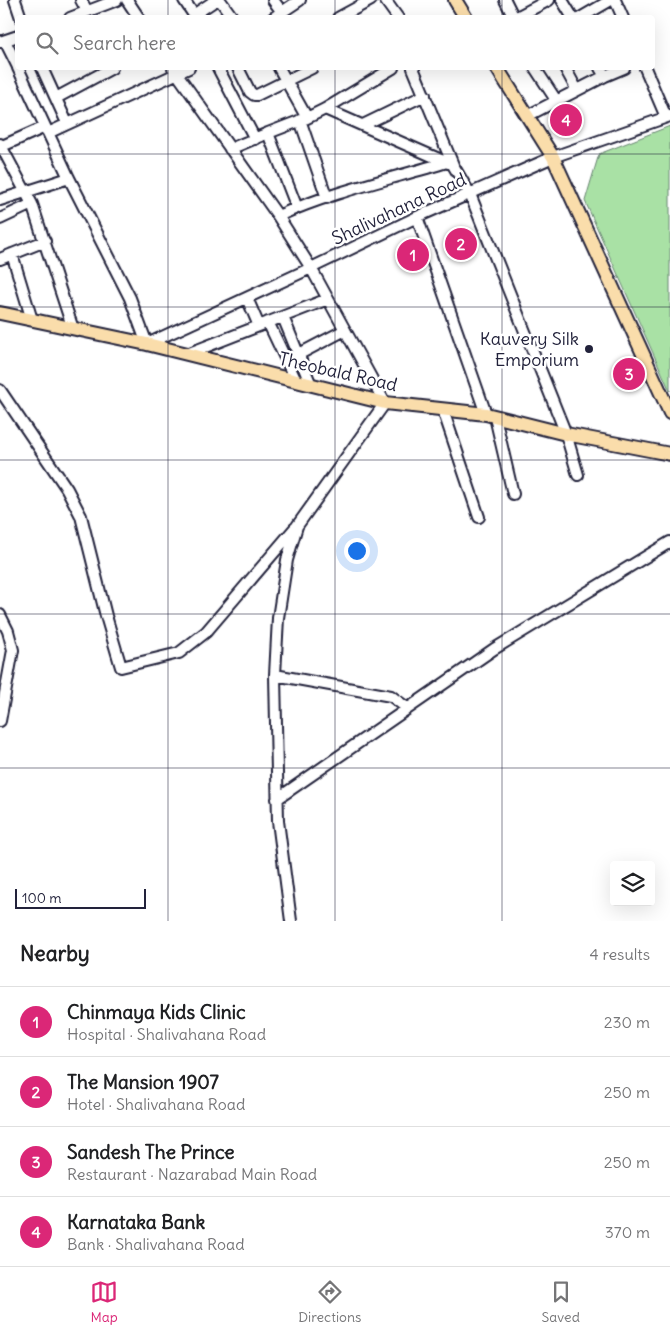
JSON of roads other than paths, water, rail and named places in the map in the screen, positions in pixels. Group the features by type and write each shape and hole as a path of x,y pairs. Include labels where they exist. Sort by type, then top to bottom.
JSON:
{"main road":[{"path":"456,0 464,15"},
{"path":"498,70 553,157 670,413"},
{"name":"Theobald Road","path":"0,313 146,344 385,403 490,416 566,434 670,454"}],"street":[{"path":"15,0 20,15"},
{"path":"81,0 88,11"},
{"path":"78,15 117,0"},
{"path":"127,0 137,15"},
{"path":"184,0 195,15"},
{"path":"273,0 277,15 300,0"},
{"path":"343,15 371,0"},
{"path":"385,0 396,15"},
{"path":"504,0 512,15"},
{"path":"517,15 530,4 549,0"},
{"path":"562,0 571,15"},
{"path":"585,15 611,0"},
{"path":"615,0 622,15"},
{"path":"197,15 214,1 230,15"},
{"path":"358,7 362,15"},
{"path":"15,37 3,41 15,62"},
{"path":"19,70 70,178 130,298 146,344"},
{"path":"43,70 67,123"},
{"path":"56,98 108,70"},
{"path":"0,390 67,488 81,516 120,667 179,653 206,632 297,526 385,403 311,268 278,216 175,70 67,123 0,146 32,204 73,329"},
{"path":"219,70 254,139"},
{"path":"239,70 250,92 254,95 308,70"},
{"path":"280,70 304,119 327,198"},
{"path":"230,149 325,109 386,70"},
{"path":"414,70 450,164 470,194 566,434 578,475"},
{"path":"536,70 556,100"},
{"path":"566,70 577,90"},
{"path":"646,70 668,116"},
{"path":"527,116 577,90 602,72"},
{"path":"363,125 425,95"},
{"path":"325,109 450,164"},
{"name":"Shalivahana Road","path":"146,344 417,217 553,157 668,116"},
{"path":"268,132 297,208"},
{"path":"278,216 327,198 450,164"},
{"path":"0,200 70,178"},
{"path":"0,219 32,204"},
{"path":"417,217 490,416 513,494"},
{"path":"0,259 45,241"},
{"path":"12,254 32,320"},
{"path":"246,298 264,324 296,381"},
{"path":"187,354 328,299"},
{"path":"283,317 311,385"},
{"path":"286,361 345,330"},
{"path":"443,410 479,517"},
{"path":"290,921 278,821 275,675 278,618 287,560 297,526"},
{"path":"277,799 494,649 670,542"},
{"path":"0,615 8,631 12,650 0,721"},
{"path":"275,675 390,696 408,708"}],"place":[{"name":"Karnataka Bank","path":"566,120"},
{"name":"The Mansion 1907","path":"461,244"},
{"name":"Chinmaya Kids Clinic","path":"413,255"},
{"name":"Kauvery Silk Emporium","path":"589,349"},
{"name":"Sandesh The Prince","path":"629,374"}]}
